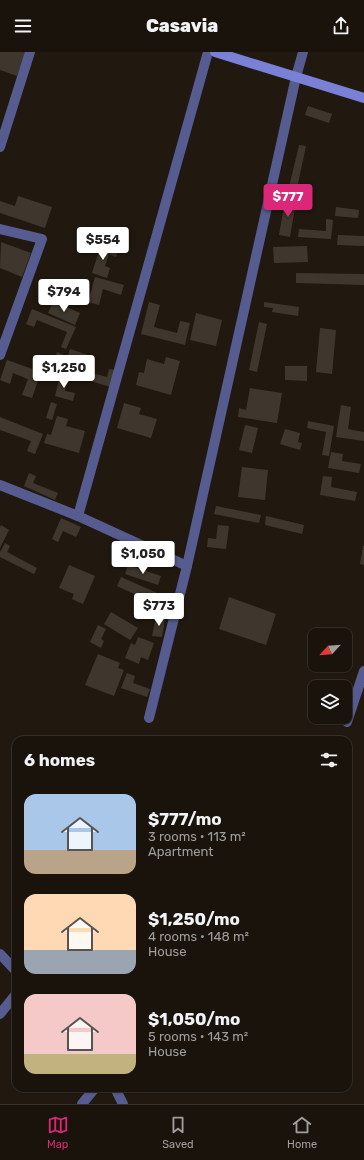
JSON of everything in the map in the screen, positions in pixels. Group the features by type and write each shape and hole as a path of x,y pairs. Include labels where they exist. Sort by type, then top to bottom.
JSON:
{"street":[{"path":"0,147 30,52"},
{"path":"78,516 208,52"},
{"path":"215,52 364,98"},
{"path":"149,718 187,566 296,77 303,52"},
{"path":"0,229 42,239 0,355"},
{"path":"0,486 78,516 187,566"},
{"path":"352,707 364,671"},
{"path":"0,954 12,967"},
{"path":"0,1014 12,999"},
{"path":"82,1104 92,1092"},
{"path":"117,1092 123,1104"}],"building":[{"path":"0,52 25,52 17,76 0,70"},
{"path":"308,106 332,114 329,123 305,115"},
{"path":"299,145 306,146 296,193 288,191"},
{"path":"18,196 52,207 45,228 0,213 0,201 15,206"},
{"path":"285,200 296,202 290,237 279,235"},
{"path":"336,207 359,210 358,218 335,216"},
{"path":"326,219 333,220 331,239 298,237 299,229 326,231"},
{"path":"338,235 364,236 364,246 337,245"},
{"path":"1,242 31,253 22,277 0,268"},
{"path":"101,245 118,251 116,257 109,254 105,266 110,268 107,278 92,273"},
{"path":"307,246 308,262 274,263 273,247"},
{"path":"296,273 364,274 364,285 296,283"},
{"path":"95,277 124,285 121,295 103,289 99,305 88,302"},
{"path":"53,301 80,313 75,325 48,313"},
{"path":"149,302 160,305 154,327 177,333 180,321 190,323 185,345 141,334"},
{"path":"264,302 299,307 298,316 272,312 273,308 264,307"},
{"path":"32,309 76,327 66,349 61,347 67,332 37,320 34,327 26,324"},
{"path":"196,313 222,320 216,346 190,340"},
{"path":"259,322 267,324 257,372 249,370"},
{"path":"320,328 336,330 332,374 316,372"},
{"path":"70,349 94,357 87,380 62,373"},
{"path":"57,352 64,355 56,379 49,377"},
{"path":"166,357 180,361 171,395 136,385 139,372 144,373 147,359 164,364"},
{"path":"7,360 41,372 32,398 22,395 28,379 13,373 10,384 0,380"},
{"path":"285,366 307,366 307,381 285,380"},
{"path":"109,369 115,370 111,387 90,381 92,373 107,377"},
{"path":"60,375 68,377 65,391 75,393 73,401 55,396"},
{"path":"250,388 282,393 277,423 238,417 239,408 246,410"},
{"path":"51,402 57,404 52,420 46,418"},
{"path":"124,403 141,408 139,414 157,419 151,438 117,428"},
{"path":"341,405 351,407 348,429 364,432 364,441 336,437"},
{"path":"57,416 68,419 66,426 85,431 79,453 44,443 47,434 51,435"},
{"path":"0,417 43,434 35,454 27,451 31,441 0,430"},
{"path":"308,421 334,426 329,456 322,455 326,432 307,428"},
{"path":"245,425 258,428 252,453 239,450"},
{"path":"285,429 300,433 298,442 302,443 300,450 280,444"},
{"path":"331,452 343,454 342,461 361,464 359,473 328,468"},
{"path":"242,467 268,470 265,500 238,497"},
{"path":"29,473 36,476 33,483 58,493 55,500 24,486"},
{"path":"323,476 332,477 331,487 357,492 355,501 320,495"},
{"path":"216,506 261,515 259,523 214,514"},
{"path":"266,516 304,525 302,534 265,525"},
{"path":"61,518 81,527 76,537 63,531 58,542 52,539"},
{"path":"1,525 9,530 0,548 0,527"},
{"path":"218,525 229,526 226,549 207,547 208,538 216,539"},
{"path":"5,543 10,546 7,552 37,568 34,574 0,557 0,552"},
{"path":"364,546 364,565 360,564"},
{"path":"69,565 95,576 83,604 72,599 74,594 59,588"},
{"path":"128,565 161,576 158,585 125,574"},
{"path":"121,577 166,597 162,607 117,586"},
{"path":"229,597 276,614 266,645 219,629"},
{"path":"111,612 138,628 130,640 104,624"},
{"path":"156,617 165,619 162,637 152,636"},
{"path":"98,625 106,629 101,639 104,641 101,648 90,642"},
{"path":"138,637 154,643 148,660 141,657 139,664 125,658 131,643 135,645"},
{"path":"98,654 120,663 118,668 124,670 114,696 85,685"},
{"path":"127,673 135,676 133,683 150,689 147,697 121,688"}]}
